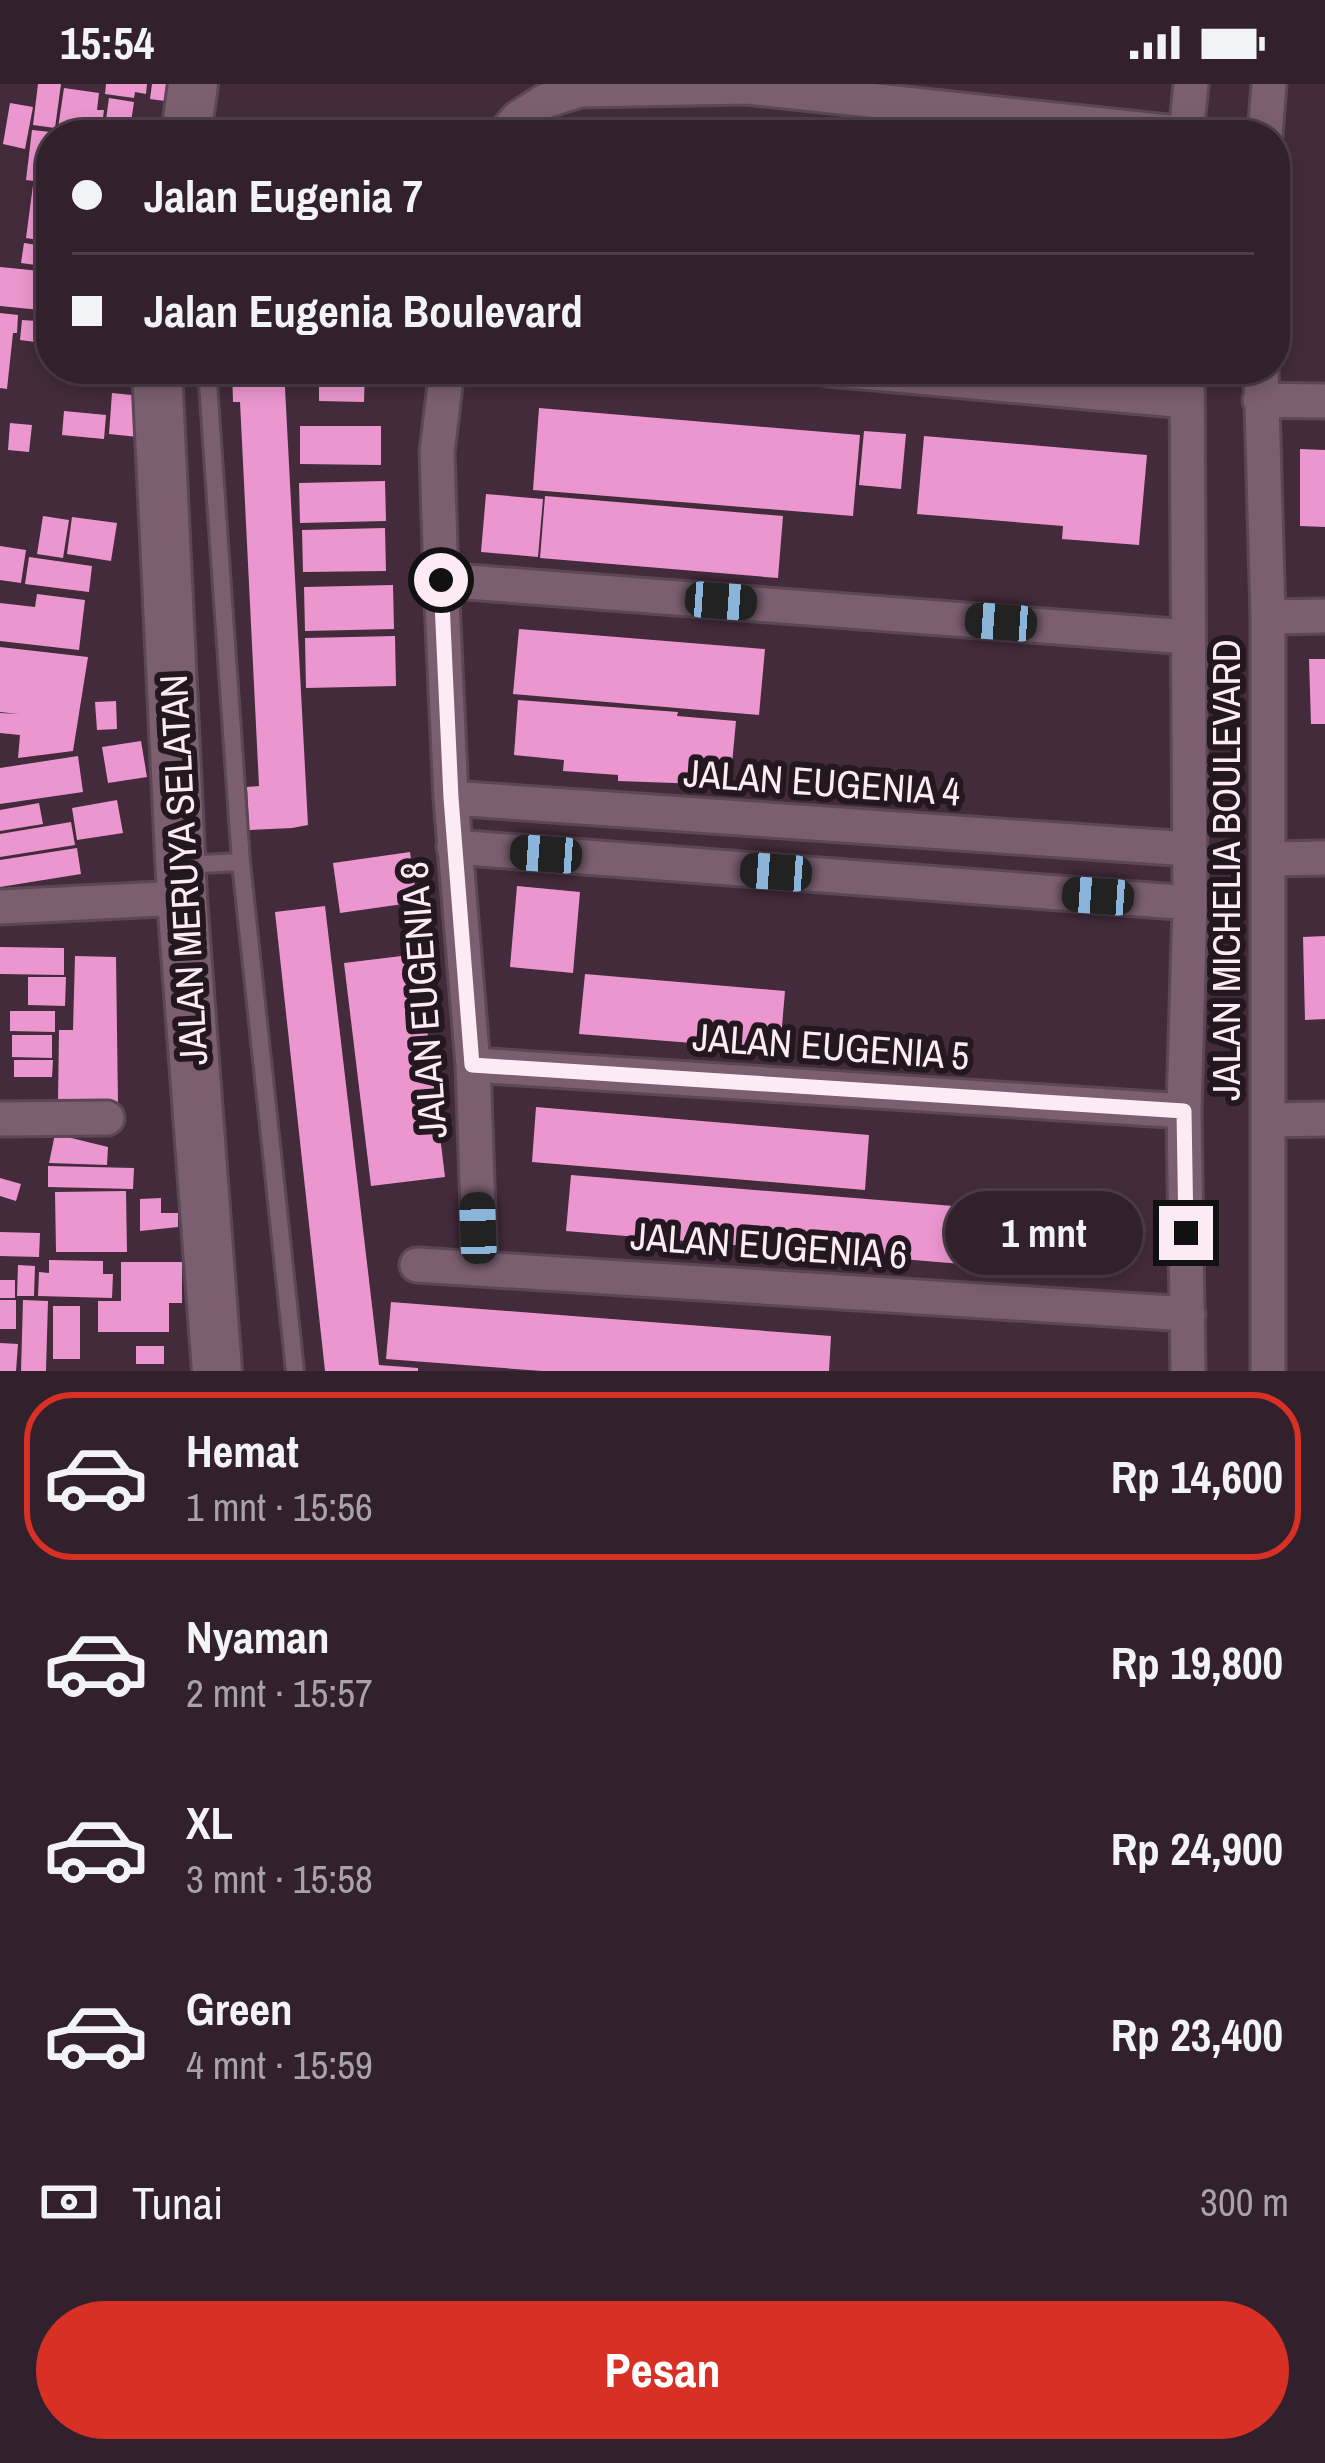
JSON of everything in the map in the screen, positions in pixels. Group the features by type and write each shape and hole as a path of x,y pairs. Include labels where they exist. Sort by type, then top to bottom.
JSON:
{"main road":[{"path":"188,120 194,84"},
{"name":"JALAN MERUYA SELATAN","path":"158,384 181,881 219,1361"}],"street":[{"path":"1187,120 1191,84"},
{"path":"1265,120 1269,84"},
{"path":"516,120 545,101 580,90 757,86 1061,120"},
{"name":"JALAN EUGENIA 8","path":"445,384 437,452 441,580 454,848 472,1065 479,1269"},
{"path":"1187,385 1190,903 1184,1111 1188,1371"},
{"path":"1260,385 1325,401"},
{"name":"JALAN MICHELIA BOULEVARD","path":"1260,385 1268,617 1268,1371"},
{"path":"441,580 1188,637"},
{"path":"1268,617 1325,616"},
{"name":"JALAN EUGENIA 4","path":"451,798 1189,849"},
{"path":"454,848 1190,903"},
{"path":"1268,859 1325,858"},
{"path":"0,907 181,881"},
{"name":"JALAN EUGENIA 5","path":"472,1065 1184,1111"},
{"path":"0,1119 107,1118"},
{"path":"1268,1120 1325,1119"},
{"name":"JALAN EUGENIA 6","path":"417,1265 1188,1314"}],"lane":[{"path":"208,384 241,862 295,1371"},
{"path":"181,881 241,862"}],"building":[{"path":"38,84 61,84 56,120 36,120 33,125"},
{"path":"106,84 147,84 146,94 135,92 134,98 105,94"},
{"path":"152,84 168,84 165,101 150,99"},
{"path":"64,88 99,93 97,110 104,110 103,120 59,120"},
{"path":"109,98 134,102 131,120 106,120"},
{"path":"10,103 33,107 25,149 3,144"},
{"path":"32,130 36,130 36,181 26,180"},
{"path":"33,185 36,185 36,240 26,238"},
{"path":"24,243 36,245 36,265 21,263"},
{"path":"0,267 36,271 36,310 0,306"},
{"path":"0,313 18,315 7,389 0,388"},
{"path":"22,320 36,321 36,342 20,340"},
{"path":"232,384 285,384 308,825 292,828 249,830 247,787 259,786 240,402 233,402"},
{"path":"319,384 365,384 364,402 319,401"},
{"path":"112,393 142,396 138,437 109,434"},
{"path":"539,408 860,435 853,516 533,490"},
{"path":"64,411 106,415 104,439 62,435"},
{"path":"10,423 32,425 29,452 8,450"},
{"path":"300,426 381,426 381,465 300,464"},
{"path":"864,431 906,434 901,489 859,485"},
{"path":"924,436 1147,455 1139,545 1062,539 1063,526 917,514"},
{"path":"1300,449 1325,450 1325,527 1300,526"},
{"path":"385,481 386,521 300,523 299,483"},
{"path":"486,494 543,499 538,557 481,552"},
{"path":"545,496 783,516 778,578 540,558"},
{"path":"43,516 69,520 63,558 37,554"},
{"path":"72,517 117,523 111,561 67,554"},
{"path":"385,528 386,571 303,572 302,530"},
{"path":"0,546 26,550 21,583 0,580"},
{"path":"29,557 92,566 89,592 25,584"},
{"path":"393,585 394,629 305,631 304,587"},
{"path":"37,594 85,600 79,650 0,641 0,603 35,607"},
{"path":"519,629 765,649 759,715 513,694"},
{"path":"395,636 396,686 306,688 305,638"},
{"path":"0,647 88,657 73,751 18,758 20,735 0,733 0,713 19,714 0,712"},
{"path":"1309,659 1325,659 1325,724 1311,724"},
{"path":"518,700 736,721 730,785 618,781 618,775 563,771 564,760 514,755"},
{"path":"116,701 117,729 97,730 95,702"},
{"path":"141,741 147,777 108,783 102,747"},
{"path":"78,756 83,792 0,804 0,768"},
{"path":"117,800 123,833 77,840 72,808"},
{"path":"39,803 43,824 0,831 0,810"},
{"path":"71,822 75,845 0,857 0,834"},
{"path":"77,848 81,874 0,887 0,860"},
{"path":"410,852 417,902 340,913 333,863"},
{"path":"517,886 580,892 573,973 510,967"},
{"path":"325,906 379,1365 418,1371 325,1371 275,912"},
{"path":"1325,936 1325,1019 1305,1020 1303,937"},
{"path":"0,947 64,948 64,975 0,974"},
{"path":"418,954 445,1177 371,1186 344,963"},
{"path":"75,956 116,957 118,1103 58,1102 59,1030 73,1030"},
{"path":"585,974 785,991 780,1050 579,1034"},
{"path":"28,977 66,977 65,1006 28,1005"},
{"path":"10,1011 55,1011 55,1032 10,1031"},
{"path":"12,1035 52,1035 52,1058 12,1057"},
{"path":"14,1060 53,1060 52,1077 14,1077"},
{"path":"536,1107 869,1135 865,1190 532,1162"},
{"path":"55,1134 108,1147 107,1165 49,1163"},
{"path":"48,1166 134,1168 133,1189 48,1187"},
{"path":"571,1175 978,1208 973,1265 566,1231"},
{"path":"0,1178 21,1184 16,1201 0,1196"},
{"path":"126,1191 127,1252 56,1252 55,1192"},
{"path":"161,1198 161,1213 178,1213 178,1227 140,1231 140,1199"},
{"path":"0,1232 40,1233 39,1257 0,1256"},
{"path":"49,1260 103,1261 103,1274 113,1274 112,1298 38,1296 39,1272 49,1273"},
{"path":"121,1262 182,1262 182,1303 169,1303 169,1332 98,1332 98,1301 121,1301"},
{"path":"18,1265 35,1266 34,1296 17,1296"},
{"path":"0,1280 15,1280 15,1298 0,1298"},
{"path":"0,1300 16,1300 16,1329 0,1329"},
{"path":"23,1300 48,1301 46,1371 21,1371"},
{"path":"391,1302 831,1336 829,1371 542,1371 386,1359"},
{"path":"53,1306 80,1306 80,1359 53,1359"},
{"path":"0,1343 18,1344 16,1371 0,1371"},
{"path":"136,1346 164,1346 164,1364 136,1364"}],"route":[{"path":"441,580 451,798 472,1065 1184,1111 1186,1233"}]}
